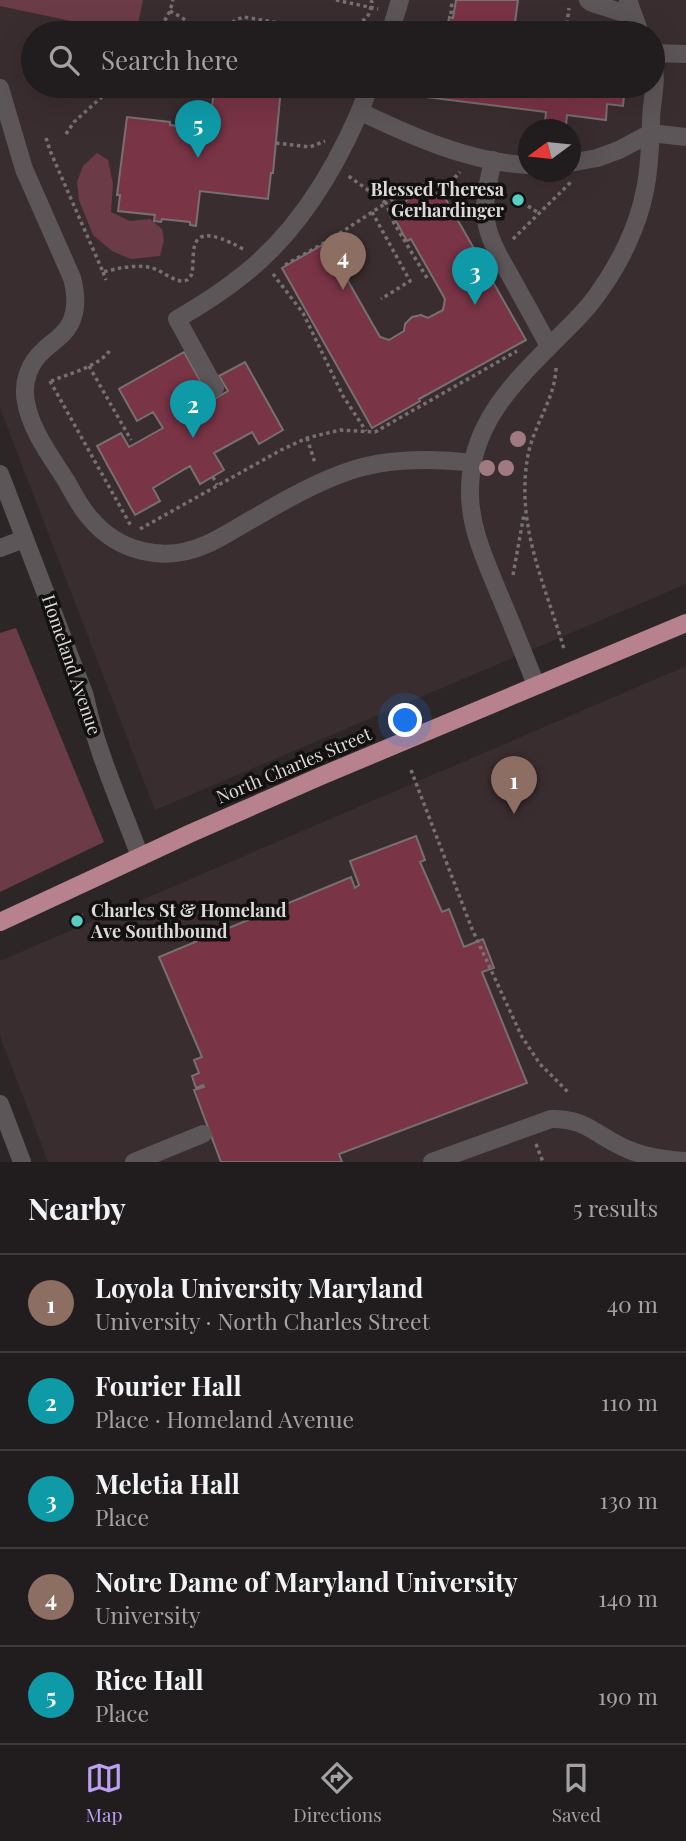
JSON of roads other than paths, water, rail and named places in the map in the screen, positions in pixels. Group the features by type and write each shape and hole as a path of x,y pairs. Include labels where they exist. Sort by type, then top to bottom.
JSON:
{"main road":[{"name":"North Charles Street","path":"0,922 321,776 686,623"}],"street":[{"path":"579,1 630,8"},
{"path":"665,53 686,54"},
{"path":"0,88 24,169 72,278 76,297 71,324 63,335 34,360 29,370 24,393 26,405 41,438 90,518 109,536 133,550 153,554 173,553 204,546 292,496 343,472 410,460 472,463"},
{"path":"195,399 215,388 177,319 251,269 294,224 327,176 366,98"},
{"path":"536,685 479,541 469,491 472,463 482,429 491,416 508,393 595,298 611,275 626,245 645,190 654,98"},
{"path":"361,111 445,147 470,155 518,164"},
{"path":"581,161 619,150 651,134 686,137"},
{"path":"493,160 485,207 491,238 550,346"},
{"name":"Homeland Avenue","path":"0,474 85,696 90,722 140,857"},
{"path":"0,548 24,539"},
{"path":"0,1104 22,1162"},
{"path":"432,1162 551,1119 565,1119 592,1128 625,1149 663,1159 686,1161"},
{"path":"134,1162 203,1134"}],"place":[{"name":"Rice Hall","path":"198,158"},
{"name":"Blessed Theresa Gerhardinger","path":"518,200"},
{"name":"Notre Dame of Maryland University","path":"343,290"},
{"name":"Meletia Hall","path":"475,305"},
{"name":"Fourier Hall","path":"193,438"},
{"name":"Loyola University Maryland","path":"514,814"},
{"name":"Charles St & Homeland Ave Southbound","path":"77,921"}]}
